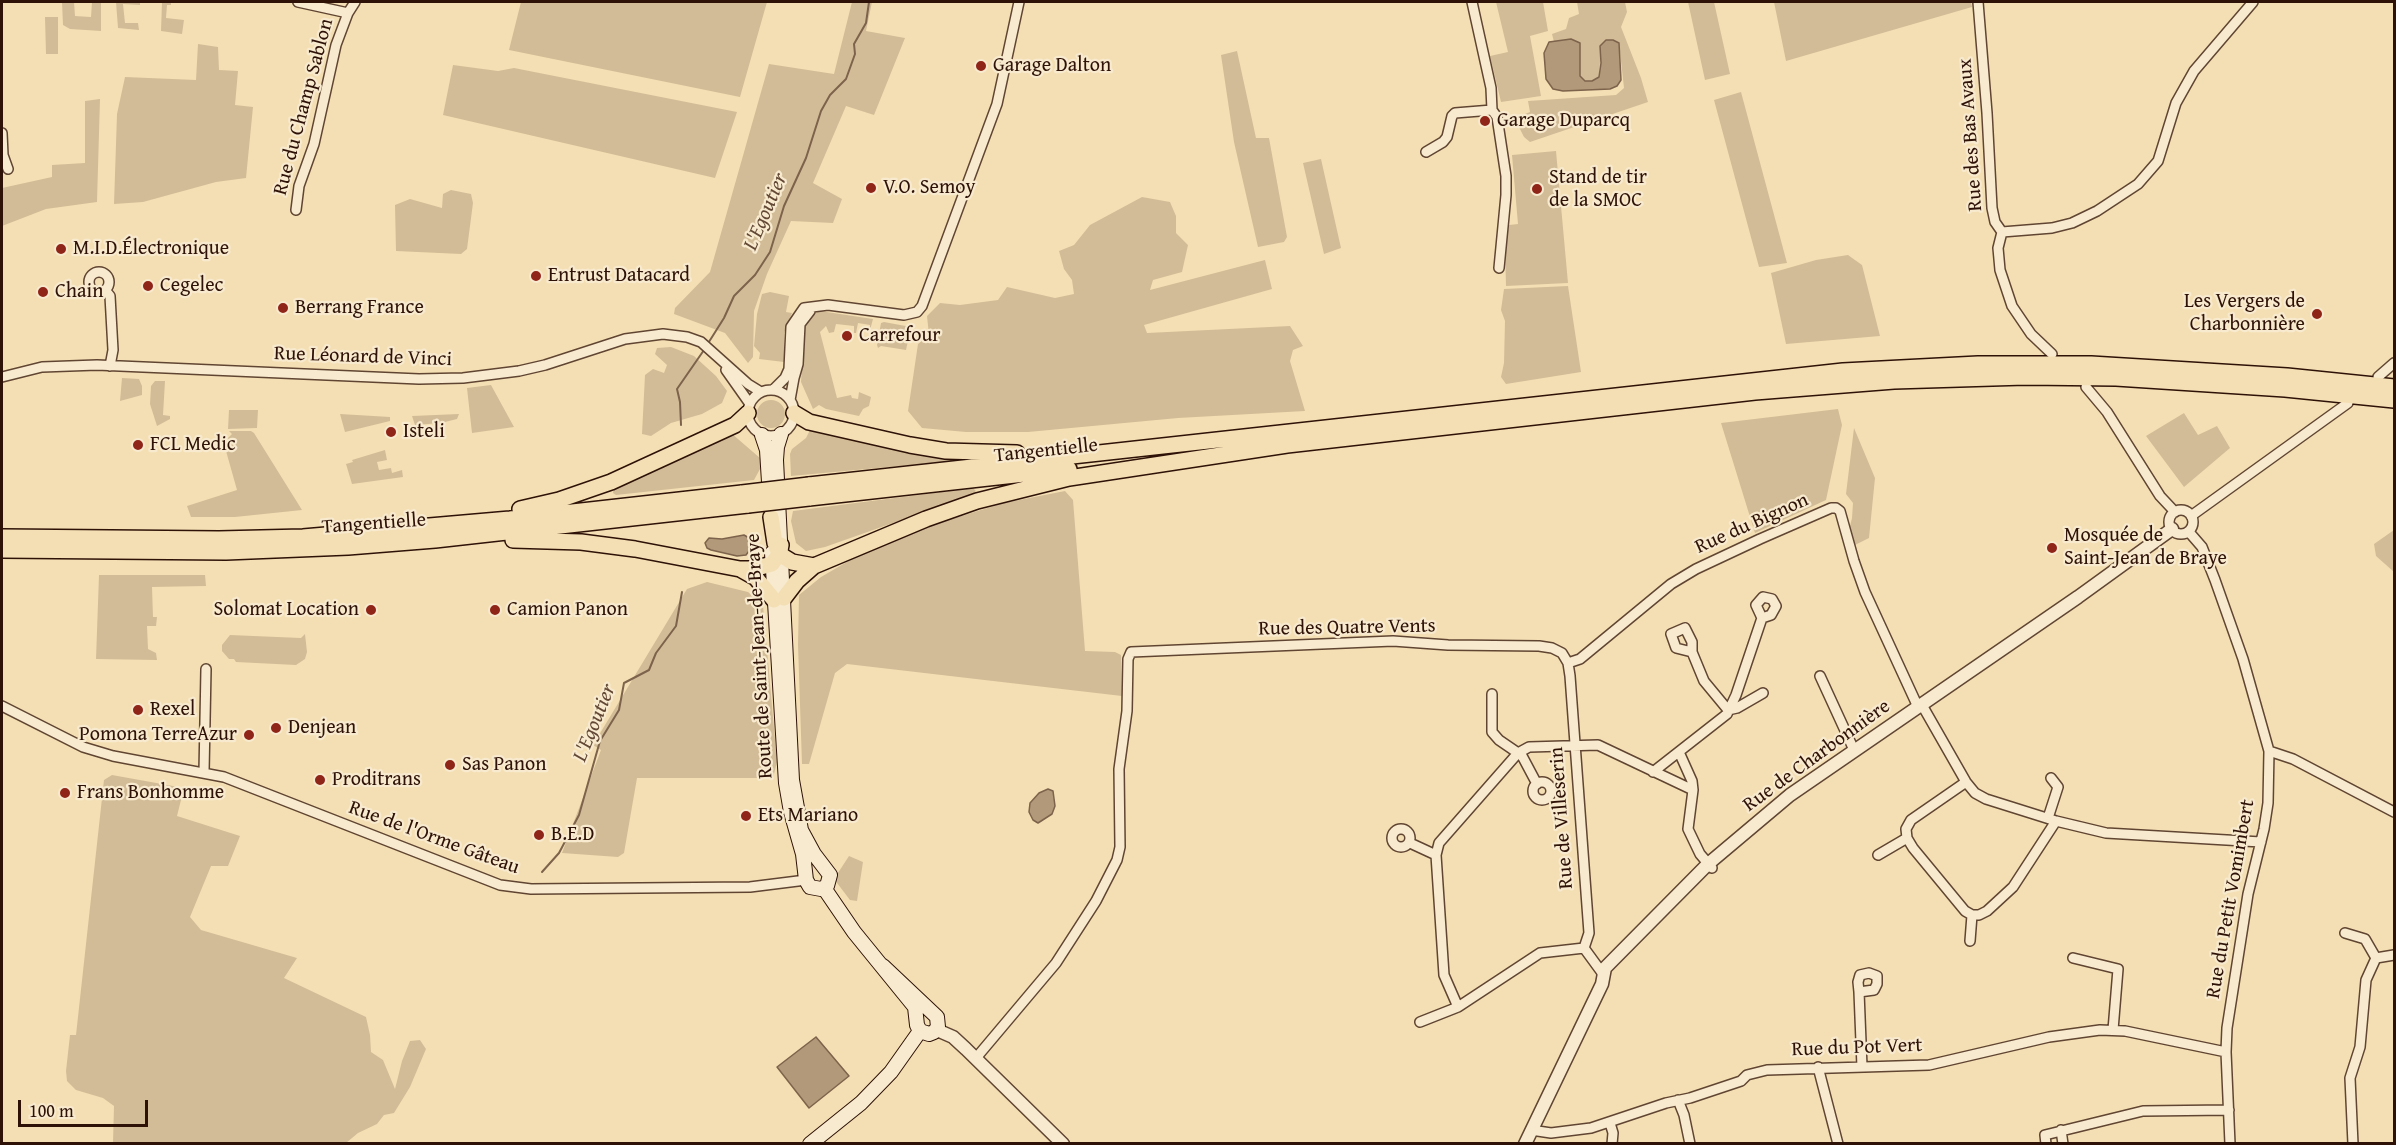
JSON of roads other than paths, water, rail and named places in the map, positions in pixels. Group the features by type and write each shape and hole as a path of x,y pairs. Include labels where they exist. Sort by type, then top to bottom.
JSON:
{"highway":[{"path":"745,499 1169,444 1843,371 1931,366 2055,364 2137,366 2287,376 2394,387"},
{"path":"740,569 756,578 779,599 814,566 926,519 1012,491 1069,478 1287,445 1755,392 1841,384 1952,378 2116,378 2196,382 2394,400"},
{"path":"792,407 806,421 854,434 946,451 1022,453 1169,444"},
{"path":"357,533 482,516 559,500 595,489 735,425 749,408"},
{"name":"Tangentielle","path":"809,492 1287,445"},
{"name":"Tangentielle","path":"2,537 219,539 357,533 745,499"},
{"name":"Tangentielle","path":"2,550 226,552 315,549 435,540 745,499"},
{"path":"771,517 779,554 801,565 814,566"},
{"path":"435,540 477,543 523,540 581,542 635,549 740,569 753,569 779,554"}],"main road":[{"name":"Route de Saint-Jean-de-Braye","path":"781,434 776,460 786,783 806,877"},
{"name":"Route de Saint-Jean-de-Braye","path":"762,435 767,450 771,517"},
{"name":"Route de Saint-Jean-de-Braye","path":"779,599 794,794 801,830 814,854 824,866"},
{"path":"813,866 824,866 829,872 830,879 824,888 813,889 806,877 813,866"},
{"path":"824,888 854,932 915,1007 918,1025 928,1034 937,1030 939,1020 883,966"},
{"path":"810,1143 859,1104 891,1072 922,1014 933,1013"}],"street":[{"path":"298,2 348,13"},
{"name":"Rue du Champ Sablon","path":"296,210 299,186 314,144 336,45 348,13 356,2"},
{"path":"773,390 785,378 789,369 790,335 794,321 804,308 828,304 904,315 917,312 922,306 997,104 1019,2"},
{"path":"1472,2 1491,88 1492,110 1497,117 1506,176 1500,268"},
{"name":"Rue des Bas Avaux","path":"1978,2 1988,113 1992,208 1995,222 2002,232 1998,248 2000,270 2012,306 2031,334 2052,354"},
{"path":"2002,232 2052,228 2072,223 2097,211 2144,178 2158,161 2176,103 2194,71 2253,2"},
{"path":"1426,152 1438,146 1447,137 1449,124 1455,113 1492,110"},
{"path":"2,132 3,155 8,169"},
{"path":"105,290 110,296 113,350 110,366"},
{"path":"708,348 749,408 752,426 762,435 781,434 791,426 800,324 813,306"},
{"name":"Rue Léonard de Vinci","path":"2,377 42,367 110,366 419,379 452,378 519,371 640,336 675,335 708,348 745,382 761,392"},
{"path":"2378,377 2394,363"},
{"path":"2086,387 2107,412 2160,496 2175,512"},
{"path":"749,408 761,392 773,390 780,392 792,407"},
{"path":"2192,516 2243,477 2349,403"},
{"name":"Rue du Bignon","path":"1568,663 1589,653 1671,584 1696,569 1791,525 1836,508 1840,511 1865,592 1920,706"},
{"path":"2186,511 2192,516 2193,522 2189,531 2182,534 2172,530 2170,518 2175,512 2186,511"},
{"name":"Rue de Charbonnière","path":"1525,1143 1602,984 1605,968 1710,866 1769,811 2172,530"},
{"name":"Rue du Petit Vomimbert","path":"2189,531 2202,547 2215,580 2243,659 2269,750 2268,803 2241,933 2226,1052 2230,1143"},
{"path":"1653,772 1728,710 1736,695 1762,618"},
{"name":"Rue des Quatre Vents","path":"976,1058 1056,963 1096,901 1117,860 1120,847 1119,769 1126,711 1128,658 1131,652 1393,641 1448,645 1539,646 1552,648 1562,653"},
{"path":"1692,652 1704,681 1728,710"},
{"name":"Rue de Villeserin","path":"1562,653 1568,663 1589,933 1584,948"},
{"path":"204,772 206,669"},
{"path":"1820,675 1854,750"},
{"path":"1728,710 1737,708 1763,693"},
{"path":"1492,694 1492,732 1498,740 1519,752 1537,784"},
{"name":"Rue de l'Orme Gâteau","path":"2,706 83,747 113,756 224,777 500,885 531,890 750,887 806,877"},
{"path":"1920,706 1966,782 1980,796 2052,820 2106,833 2261,842"},
{"path":"1458,1007 1444,975 1436,855 1439,843 1519,752 1529,747 1598,745 1693,790"},
{"path":"2269,750 2294,759 2394,812"},
{"path":"1678,752 1692,781 1688,829 1700,855 1710,866"},
{"path":"1966,782 1911,820 1907,825 1907,838 1912,848 1965,911 1972,915 1979,915 1987,911 2013,886 2052,820 2058,787 2051,778"},
{"path":"1878,855 1907,838"},
{"path":"1410,843 1436,855"},
{"path":"1970,941 1972,915"},
{"path":"2345,933 2365,939 2376,958"},
{"path":"1420,1022 1458,1007 1540,953 1584,948 1603,974"},
{"path":"2376,958 2394,955"},
{"path":"2073,958 2118,969 2113,1030"},
{"path":"2353,1143 2350,1078 2360,1047 2366,980 2376,958"},
{"path":"1858,992 1862,1067"},
{"path":"937,1030 953,1037 1063,1143"},
{"name":"Rue du Pot Vert","path":"1531,1130 1551,1133 1591,1128 1741,1081 1747,1075 1767,1070 1929,1065 2049,1036 2100,1030 2125,1031 2226,1052"},
{"path":"1818,1067 1838,1143"},
{"path":"1678,1100 1690,1143"},
{"path":"2046,1143 2045,1135 2143,1111 2229,1110"},
{"path":"1610,1122 1612,1143"},
{"path":"2061,1131 2063,1143"}],"waterway":[{"name":"L'Egoutier","path":"707,345 724,318 734,296 755,275 770,252 784,206 806,158 821,111 830,95 846,79 855,54 854,44 866,23 869,2"},
{"name":"L'Egoutier","path":"681,425 677,389 704,350"},
{"name":"L'Egoutier","path":"542,872 559,853 579,815 600,741 619,710 624,683 649,670 656,653 676,626 682,592"}],"place":[{"name":"Garage Dalton","path":"981,66"},
{"name":"Garage Duparcq","path":"1485,121"},
{"name":"V.O. Semoy","path":"871,188"},
{"name":"Stand de tir de la SMOC","path":"1537,189"},
{"name":"M.I.D.Électronique","path":"61,249"},
{"name":"Entrust Datacard","path":"536,276"},
{"name":"Cegelec","path":"148,286"},
{"name":"Chain","path":"43,292"},
{"name":"Berrang France","path":"283,308"},
{"name":"Les Vergers de Charbonnière","path":"2317,314"},
{"name":"Carrefour","path":"847,336"},
{"name":"Isteli","path":"391,432"},
{"name":"FCL Medic","path":"138,445"},
{"name":"Mosquée de Saint-Jean de Braye","path":"2052,548"},
{"name":"Solomat Location","path":"371,610"},
{"name":"Camion Panon","path":"495,610"},
{"name":"Rexel","path":"138,710"},
{"name":"Denjean","path":"276,728"},
{"name":"Pomona TerreAzur","path":"249,735"},
{"name":"Sas Panon","path":"450,765"},
{"name":"Proditrans","path":"320,780"},
{"name":"Frans Bonhomme","path":"65,793"},
{"name":"Ets Mariano","path":"746,816"},
{"name":"B.E.D","path":"539,835"}]}
